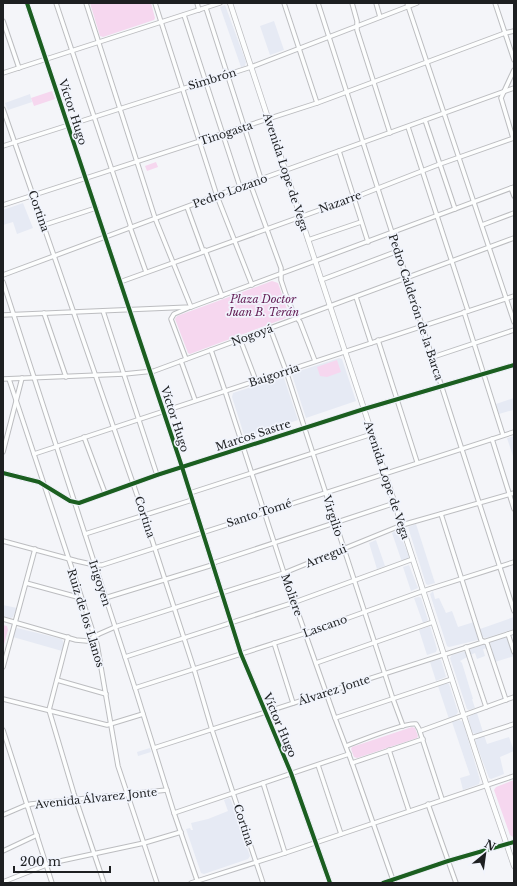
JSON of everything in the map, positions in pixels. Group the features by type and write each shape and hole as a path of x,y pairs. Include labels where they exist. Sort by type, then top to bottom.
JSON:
{"main road":[{"name":"Avenida Lope de Vega","path":"230,3 385,472 486,785 514,866"}],"street":[{"name":"Víctor Hugo","path":"27,3 182,467 242,654 291,773 330,883"},
{"path":"56,3 146,272"},
{"path":"86,3 155,218 191,307"},
{"path":"155,3 217,196 252,285"},
{"path":"196,3 199,10"},
{"path":"3,73 220,3"},
{"path":"284,3 317,103"},
{"name":"Pedro Calderón de la Barca","path":"318,3 514,611"},
{"path":"352,3 357,21 357,30 390,133"},
{"path":"376,3 380,17"},
{"name":"Simbrón","path":"3,146 251,67 408,5 417,3"},
{"path":"495,3 514,60"},
{"path":"408,5 514,322"},
{"path":"206,8 261,179"},
{"path":"184,15 240,187"},
{"path":"3,21 19,68"},
{"name":"Tinogasta","path":"3,205 244,128 514,31"},
{"path":"514,70 501,98 514,138"},
{"name":"Pedro Lozano","path":"3,275 250,183 514,88"},
{"name":"Cortina","path":"3,109 134,483 194,669 212,730 234,792 263,883"},
{"path":"425,120 455,209"},
{"path":"408,126 436,216 452,261 474,343 503,435"},
{"name":"Nazarre","path":"120,282 514,138"},
{"path":"339,151 368,242"},
{"path":"250,183 281,268 281,280 284,290 294,314 300,322 315,361"},
{"path":"186,359 172,322 172,316 174,314 513,188 514,196"},
{"path":"187,207 222,296"},
{"path":"44,225 96,208"},
{"path":"482,225 514,213"},
{"path":"308,240 361,222"},
{"name":"Nogoyá","path":"3,379 150,372 514,238"},
{"path":"321,280 398,252"},
{"name":"Irigoyen","path":"3,282 174,813 198,882"},
{"name":"Baigorria","path":"34,454 514,296"},
{"path":"356,297 371,343"},
{"path":"3,315 191,307"},
{"path":"103,311 157,475"},
{"path":"44,313 66,377"},
{"name":"Virgilio","path":"270,328 286,371 384,673 403,726"},
{"path":"432,357 514,330"},
{"path":"240,339 256,381"},
{"path":"378,340 417,462"},
{"name":"Moliere","path":"211,350 226,390 284,573 394,881"},
{"path":"181,361 195,400"},
{"name":"Marcos Sastre","path":"75,503 79,503 157,475 364,409 514,365"},
{"path":"3,452 22,378"},
{"name":"Ruiz de los Llanos","path":"9,379 99,652 118,766 157,883"},
{"name":"Santo Tomé","path":"3,540 69,559 94,565 102,565 385,472 514,432"},
{"path":"190,493 372,434"},
{"path":"84,437 105,493"},
{"path":"492,438 514,509"},
{"path":"3,473 39,482 52,491 75,503"},
{"name":"Arregui","path":"94,637 115,627 284,573 402,525 514,493"},
{"path":"85,534 192,500"},
{"path":"105,598 165,580 395,503"},
{"path":"441,514 481,640 487,643 506,700"},
{"path":"3,667 35,549"},
{"path":"125,657 295,602 413,559"},
{"name":"Lascano","path":"135,688 306,633 423,591 514,562"},
{"path":"26,583 81,598"},
{"path":"3,619 87,641 94,637"},
{"path":"316,663 433,622"},
{"name":"Álvarez Jonte","path":"154,748 514,632"},
{"path":"508,634 514,652"},
{"path":"68,637 49,710 104,883"},
{"path":"274,643 293,704"},
{"path":"466,647 486,707"},
{"path":"335,718 452,679"},
{"path":"57,680 106,694"},
{"path":"420,731 514,697"},
{"path":"3,698 102,724 112,724 143,714"},
{"path":"346,746 403,726 416,724 423,739 442,799"},
{"path":"471,738 514,724"},
{"path":"3,730 52,883"},
{"path":"352,762 423,739"},
{"path":"389,750 409,811"},
{"path":"174,813 349,754"},
{"path":"318,765 341,834"},
{"path":"191,883 286,853 442,799 514,776"},
{"path":"263,783 286,853"},
{"name":"Avenida Álvarez Jonte","path":"3,815 26,805 167,790"},
{"path":"428,804 456,883"},
{"path":"3,882 46,864 144,843 181,832"},
{"path":"3,851 37,835"},
{"path":"383,883 394,881 448,861 514,842"}],"shaded area":[{"path":"225,5 246,62 245,66 241,67 220,7"},
{"path":"274,21 284,50 270,55 260,26"},
{"path":"30,94 32,102 8,110 5,103"},
{"path":"23,203 33,228 17,234 13,222 3,225 3,210"},
{"path":"339,358 342,359 356,401 306,418 292,375 293,373"},
{"path":"279,378 284,378 298,420 245,438 232,397 233,393"},
{"path":"514,398 514,413 513,410 499,414 496,404"},
{"path":"514,436 514,459 507,438"},
{"path":"416,524 435,583 428,585 426,584 408,527"},
{"path":"397,530 409,556 408,559 402,562 392,533"},
{"path":"376,540 385,566 377,569 369,543"},
{"path":"409,565 418,588 411,591 403,567"},
{"path":"433,591 435,599 439,598 446,613 452,611 458,627 474,622 478,640 449,647 447,646 430,594"},
{"path":"414,598 421,598 428,620 423,623"},
{"path":"3,605 17,608 13,617 3,616"},
{"path":"514,617 514,629 486,638 482,637 480,629"},
{"path":"430,626 437,649 436,652 427,655 419,630"},
{"path":"17,628 62,639 64,644 62,651 13,637"},
{"path":"507,636 509,638 514,656 495,662 490,642"},
{"path":"483,643 488,648 483,649 485,656 477,659 475,653 470,655 469,651 471,647"},
{"path":"466,652 467,657 460,661 462,663 475,708 469,710 467,709 450,658 452,655"},
{"path":"439,659 441,660 446,677 436,681 430,662"},
{"path":"446,683 449,684 458,712 449,719 438,686"},
{"path":"477,713 483,732 476,735 472,732 468,718"},
{"path":"459,720 463,722 480,780 479,784 463,790 460,778 470,775 452,722"},
{"path":"484,735 487,744 509,737 514,751 500,757 504,774 491,779 489,778 475,741 477,738"},
{"path":"150,748 151,752 138,756 137,752"},
{"path":"229,798 250,856 248,859 204,874 201,873 186,829 190,828 193,830 191,823 208,819 228,811 224,800"}],"green space":[{"path":"90,3 151,3 155,18 154,20 103,37 100,36"},
{"path":"52,91 55,99 34,106 31,98"},
{"path":"156,162 158,167 147,171 145,166"},
{"name":"Plaza Doctor Juan B. Terán","path":"272,281 278,283 288,312 286,318 190,354 188,353 175,319 177,316"},
{"path":"337,360 341,372 327,377 320,376 317,367"},
{"path":"3,625 7,626 8,630 3,648"},
{"path":"412,727 415,728 418,736 417,738 357,758 354,757 351,749 352,747"},
{"path":"514,780 513,837 510,835 494,790 496,787"}],"cycle path":[{"path":"27,3 182,467 241,654 291,773 330,883"},
{"path":"3,473 39,482 70,501 79,503 157,475 364,409 514,365"},
{"path":"383,883 448,861 514,842"}]}
